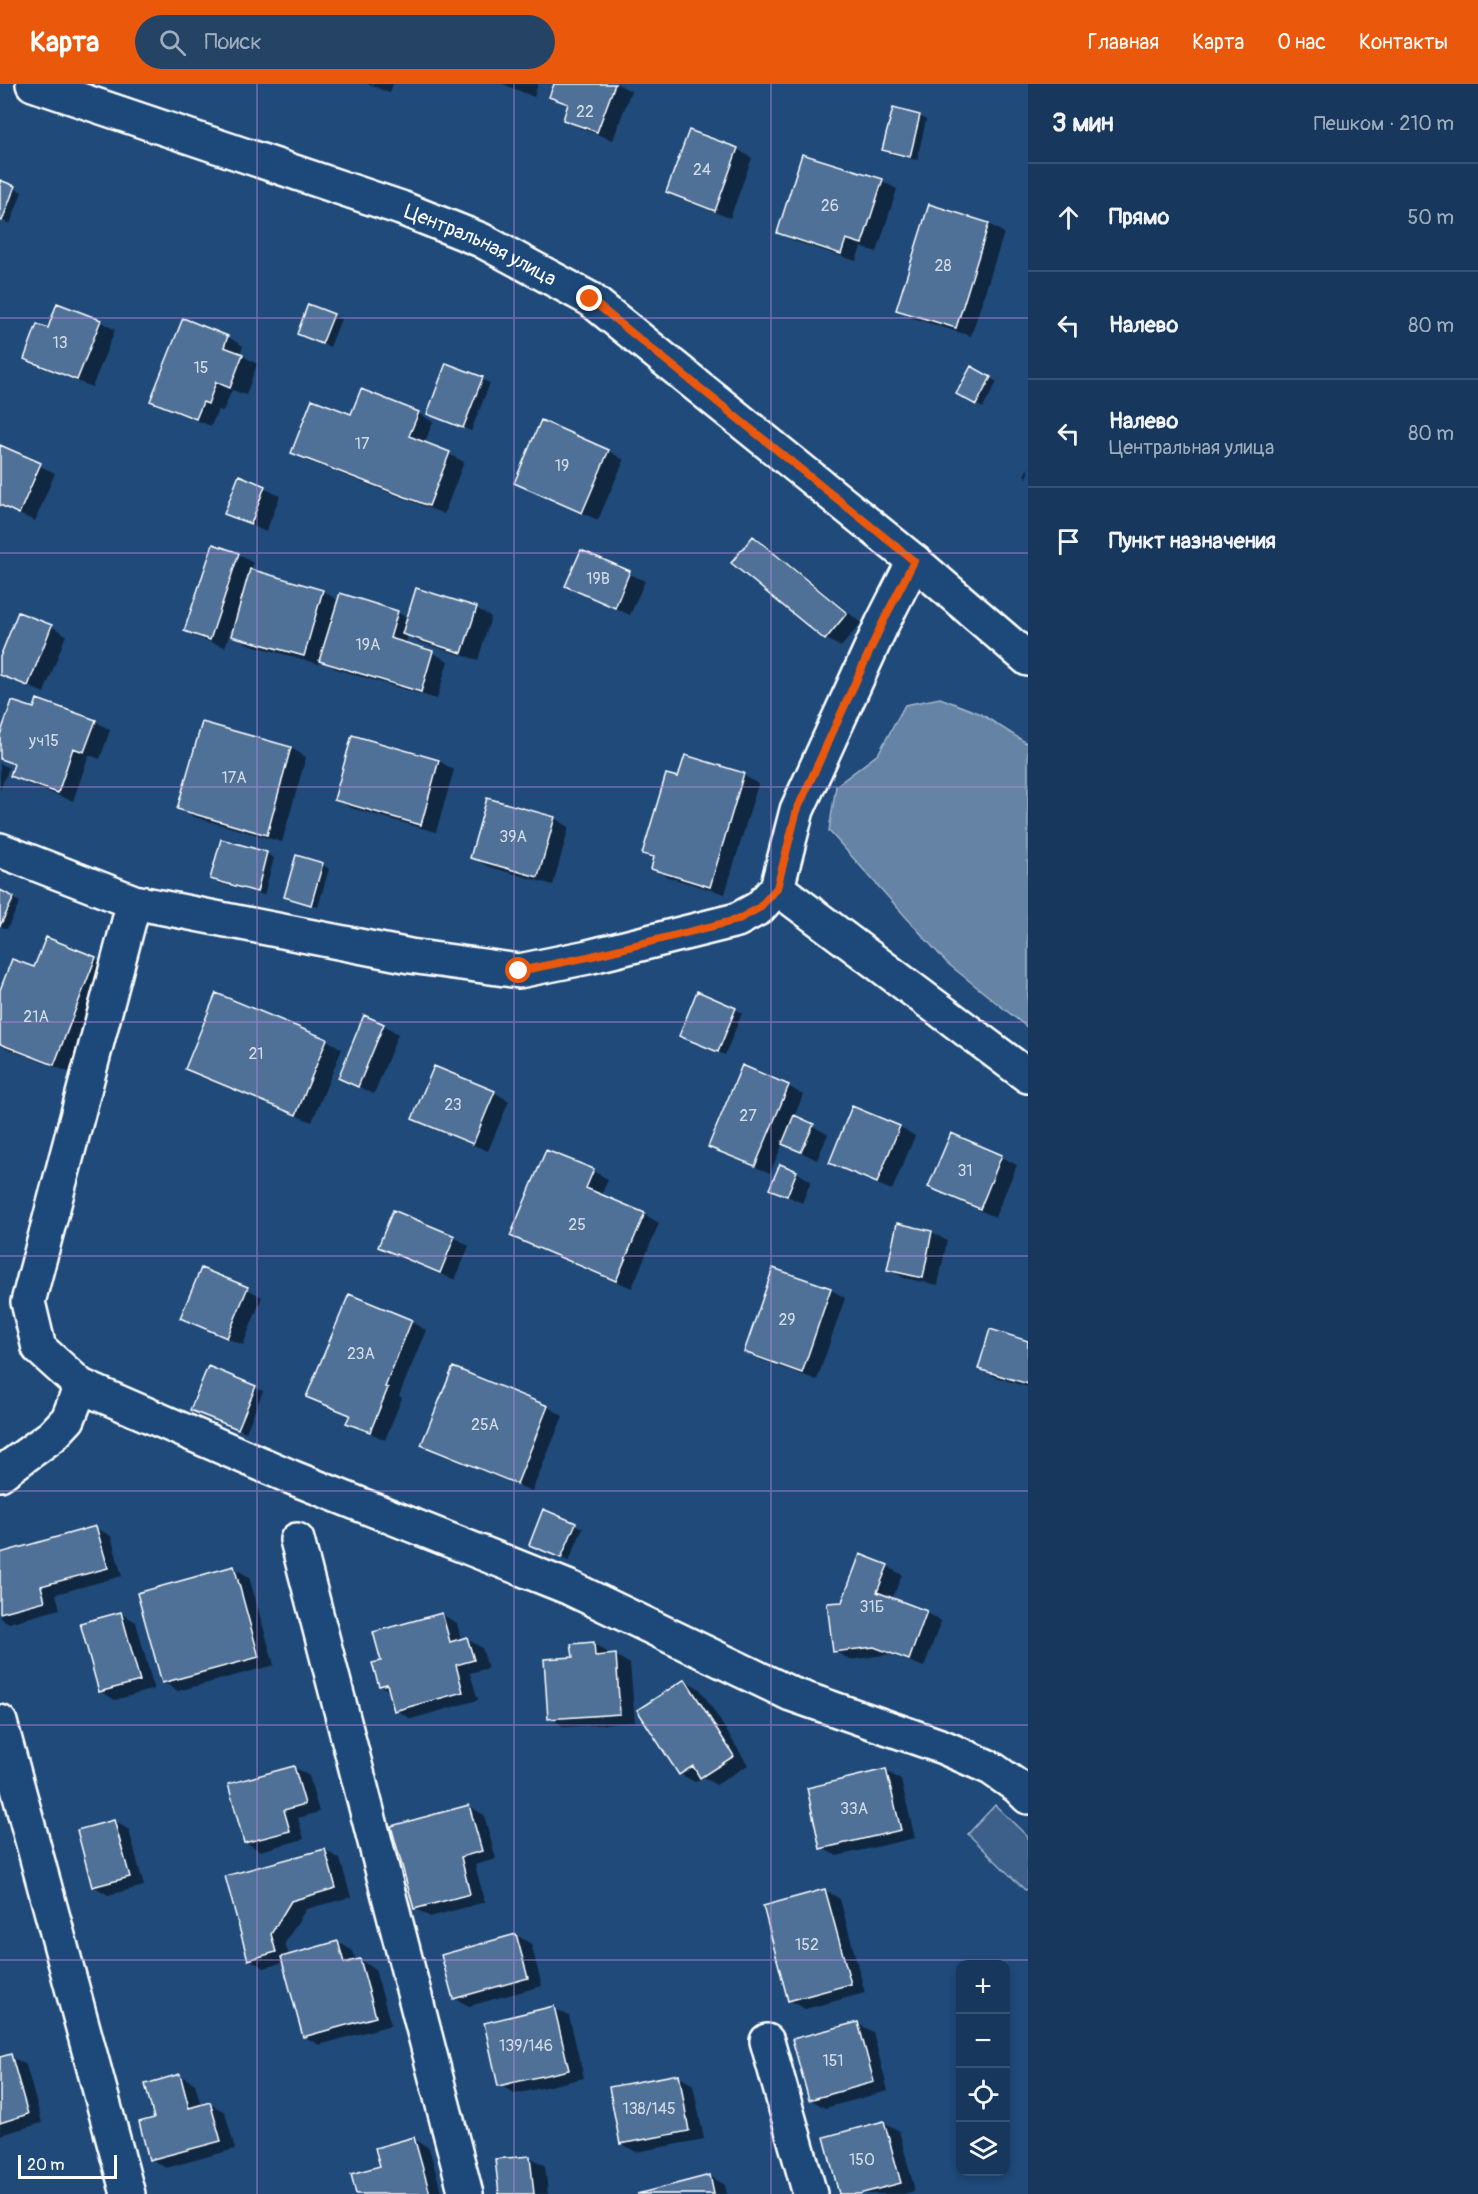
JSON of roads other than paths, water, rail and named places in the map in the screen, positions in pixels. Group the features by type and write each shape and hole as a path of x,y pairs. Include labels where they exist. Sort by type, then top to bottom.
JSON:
{"street":[{"name":"Центральная улица","path":"33,84 401,208 481,240 590,299 914,561 1028,659"},
{"path":"0,850 134,902 410,956 519,971 588,957 737,920 759,908 777,888 797,810 882,624 914,561"},
{"path":"777,888 1028,1077"},
{"path":"134,902 28,1302 39,1348 81,1386 291,1477 570,1588 791,1694 943,1748 991,1768 1028,1797"},
{"path":"0,1474 52,1436 68,1419 81,1386"},
{"path":"297,1540 466,2194"},
{"path":"0,1722 128,2194"},
{"path":"767,2041 810,2194"}]}
